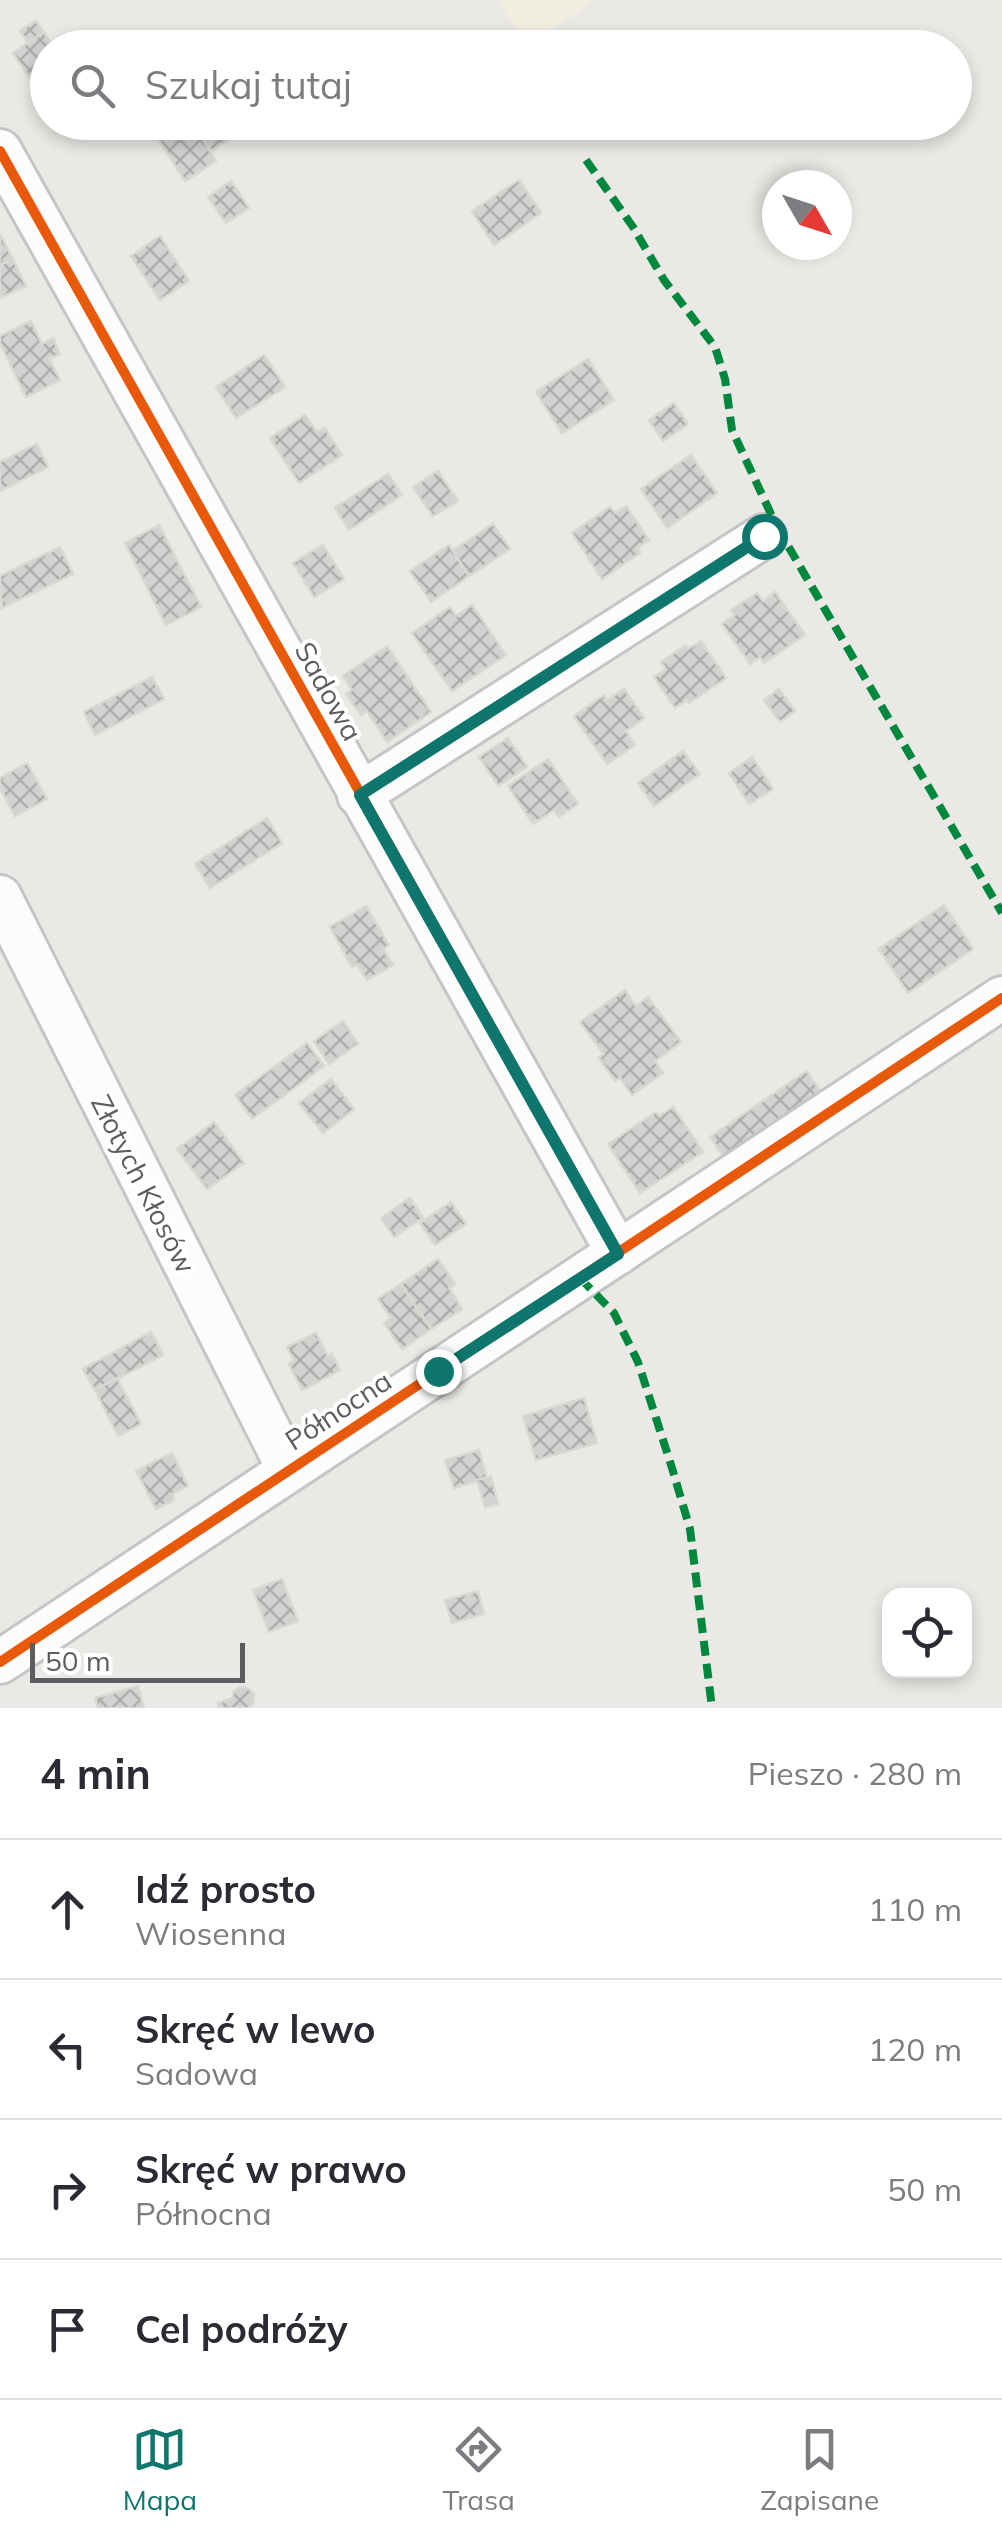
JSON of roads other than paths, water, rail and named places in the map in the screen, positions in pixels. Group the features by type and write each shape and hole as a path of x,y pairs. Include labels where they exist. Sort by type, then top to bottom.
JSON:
{"street":[{"name":"Sadowa","path":"0,150 618,1254"},
{"path":"360,795 764,536"},
{"name":"Złotych Kłosów","path":"0,897 289,1470"},
{"name":"Północna","path":"0,1662 1002,998"}]}
